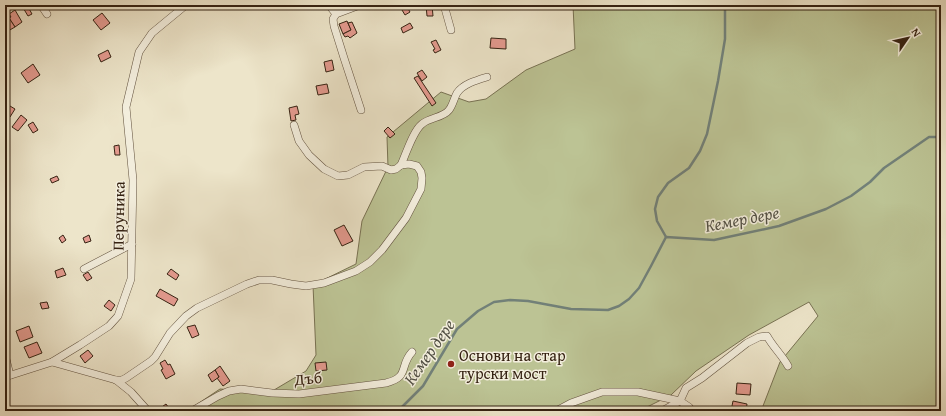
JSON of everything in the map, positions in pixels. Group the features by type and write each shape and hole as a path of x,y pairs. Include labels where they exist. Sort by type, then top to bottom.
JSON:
{"street":[{"path":"41,5 47,14"},
{"name":"Перуника","path":"8,376 52,362 109,326 118,316 131,279 133,180 126,107 139,52 152,33 186,5"},
{"path":"302,5 314,5"},
{"path":"329,5 336,14"},
{"path":"360,5 336,14 333,19 361,110"},
{"path":"444,5 451,30"},
{"path":"402,165 416,130 422,123 442,115 449,110 457,93 464,86 476,80 487,77"},
{"path":"52,362 116,380 122,380 151,361 170,333 186,316 197,308 247,284 259,280 272,280 306,286 324,283 356,271 370,262 382,250 406,218 421,189 421,172 417,166 409,164 402,165 391,170 382,166 364,167 348,175 338,176 324,169 309,155 299,141 294,125"},
{"path":"84,269 132,244"},
{"path":"662,411 680,401 686,388 702,378 747,343 759,337 767,336 788,366"},
{"name":"Дъб","path":"192,411 218,396 241,389 272,393 299,394 394,381 401,377 408,357 412,352"},
{"path":"5,355 8,376"},
{"path":"116,380 131,392 148,411"},
{"path":"556,411 571,403 602,392 638,392 680,401 692,411"}],"green space":[{"path":"573,5 941,5 941,397 937,404 936,411 763,411 763,406 780,362 818,316 809,302 749,335 696,371 671,395 639,411 187,411 220,389 269,393 306,371 316,355 313,285 356,264 362,221 388,167 387,137 441,92 469,102 486,99 526,70 575,49"}],"building":[{"path":"27,5 32,14 28,16 22,6"},
{"path":"399,5 406,5 410,12 405,15"},
{"path":"426,5 432,5 433,16 427,16"},
{"path":"15,10 22,22 15,27 9,18 11,17 9,14"},
{"path":"102,13 110,23 101,30 93,20"},
{"path":"9,18 15,27 8,31 5,26 5,21"},
{"path":"347,21 351,30 343,34 339,24"},
{"path":"352,22 357,33 350,38 348,36 345,37 343,34 351,30 348,23"},
{"path":"410,23 413,28 403,33 401,28"},
{"path":"491,38 506,39 506,49 490,48"},
{"path":"436,40 441,50 435,53 433,50 435,49 431,42"},
{"path":"108,50 111,57 101,62 98,55"},
{"path":"332,60 334,70 326,72 324,62"},
{"path":"33,64 40,75 28,83 21,73"},
{"path":"422,70 427,77 422,81 417,73"},
{"path":"418,76 436,103 432,106 414,78"},
{"path":"327,84 329,93 318,95 316,86"},
{"path":"5,103 15,109 10,117 5,114"},
{"path":"297,106 299,114 295,115 296,120 291,121 289,108"},
{"path":"21,115 27,120 18,131 12,127"},
{"path":"33,122 38,130 33,133 28,125"},
{"path":"388,127 395,134 390,138 384,131"},
{"path":"119,145 120,155 115,155 114,146"},
{"path":"57,176 59,180 52,183 50,179"},
{"path":"344,225 353,241 342,246 334,230"},
{"path":"63,235 66,240 62,243 59,238"},
{"path":"89,235 91,241 85,243 83,238"},
{"path":"63,268 66,275 57,278 55,271"},
{"path":"171,269 179,275 176,280 167,274"},
{"path":"88,272 92,278 87,281 83,275"},
{"path":"160,289 178,299 174,306 156,296"},
{"path":"109,300 115,305 111,311 104,306"},
{"path":"47,302 49,308 42,309 40,303"},
{"path":"195,325 199,335 192,338 187,327"},
{"path":"29,326 33,337 20,342 16,331"},
{"path":"37,342 42,353 29,358 24,347"},
{"path":"88,350 93,356 85,363 80,356"},
{"path":"165,360 168,365 170,364 175,374 166,379 161,370 163,369 160,363"},
{"path":"326,362 327,370 316,371 315,363"},
{"path":"220,366 230,381 223,386 217,378 219,377 215,370"},
{"path":"215,370 219,377 212,382 208,375"},
{"path":"737,383 751,384 750,395 736,394"},
{"path":"733,401 747,404 746,411 731,411"},
{"path":"166,404 171,411 160,411 159,409"}],"waterway":[{"path":"666,237 657,221 655,209 658,197 668,183 689,168 700,151 707,134 725,39 725,5"},
{"name":"Кемер дере","path":"398,411 423,386 457,329 478,311 494,302 510,300 528,301 571,309 608,310 619,306 629,299 639,288 666,237 714,240 779,226 826,209 851,196 870,182 884,168 929,137 941,137"}],"place":[{"name":"Основи на стар турски мост","path":"451,364"}]}
